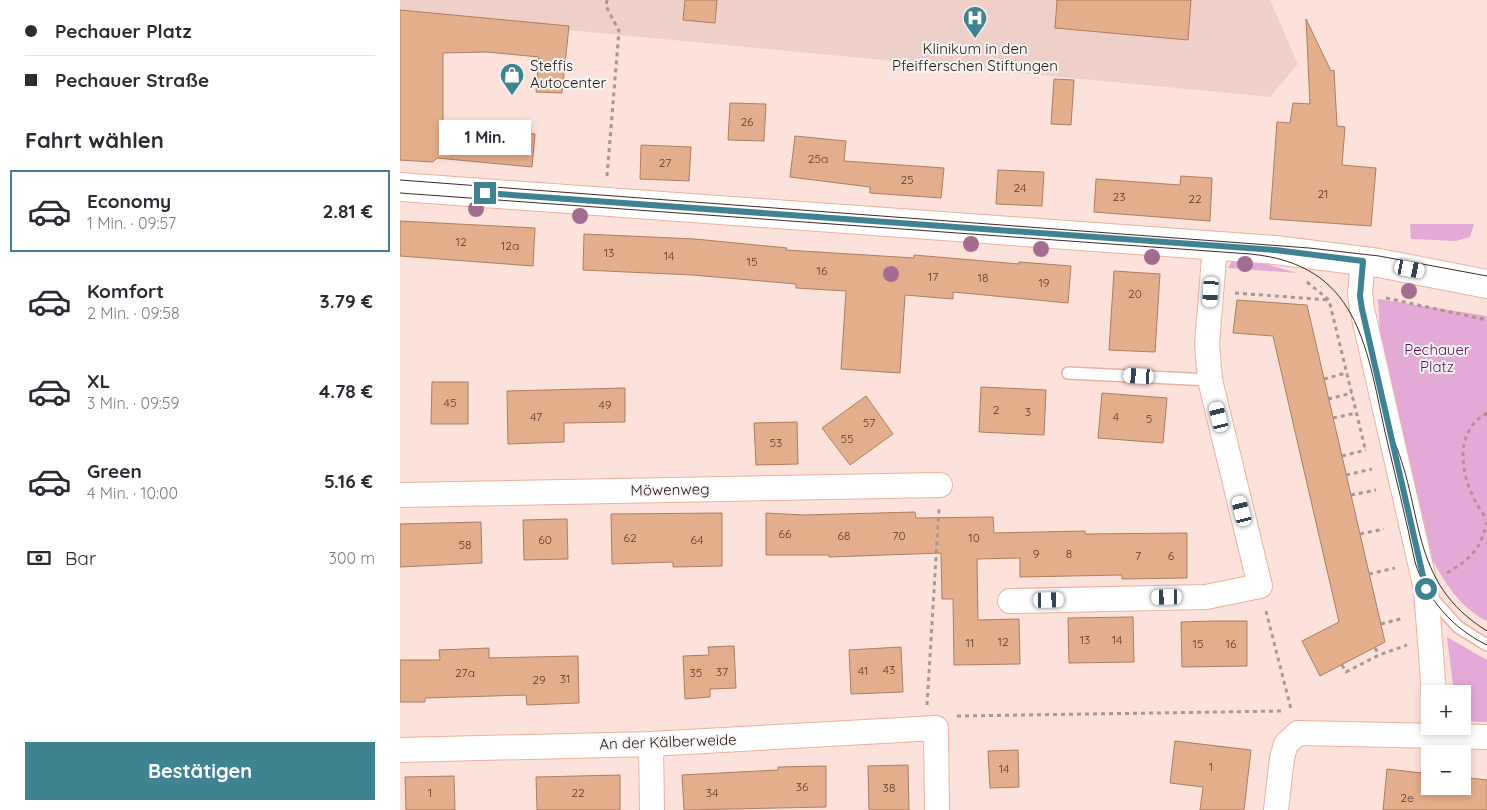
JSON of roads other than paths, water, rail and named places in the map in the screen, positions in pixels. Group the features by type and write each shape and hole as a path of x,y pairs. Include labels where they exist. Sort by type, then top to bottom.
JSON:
{"main road":[{"path":"400,187 1312,254 1363,261 1487,284"}],"street":[{"path":"1010,601 1206,597 1260,586 1210,380 1207,344 1215,246"},
{"path":"1363,261 1360,296 1362,309 1426,589 1433,685"},
{"name":"Möwenweg","path":"400,495 940,485"},
{"name":"An der Kälberweide","path":"400,750 651,744 936,728 937,810"},
{"path":"1276,810 1282,758 1286,744 1298,734 1421,731"},
{"path":"1470,735 1487,737"},
{"path":"651,744 652,810"}],"lane":[{"path":"1068,373 1210,380"},
{"path":"1426,589 1439,607 1458,627 1487,645"}],"tram line":[{"path":"400,180 1309,248 1379,256 1487,276"},
{"path":"400,193 1250,254 1286,261 1314,274 1335,292 1351,314 1371,369 1415,562 1420,575 1426,588 1442,611 1463,630 1487,645"},
{"path":"1391,434 1402,462 1430,566 1443,590 1461,611 1487,631"}],"place":[{"name":"Klinikum in den Pfeifferschen Stiftungen","path":"975,39"},
{"name":"Steffis Autocenter","path":"512,96"}],"park label":[{"name":"Pechauer Platz","path":"1437,358"}]}
